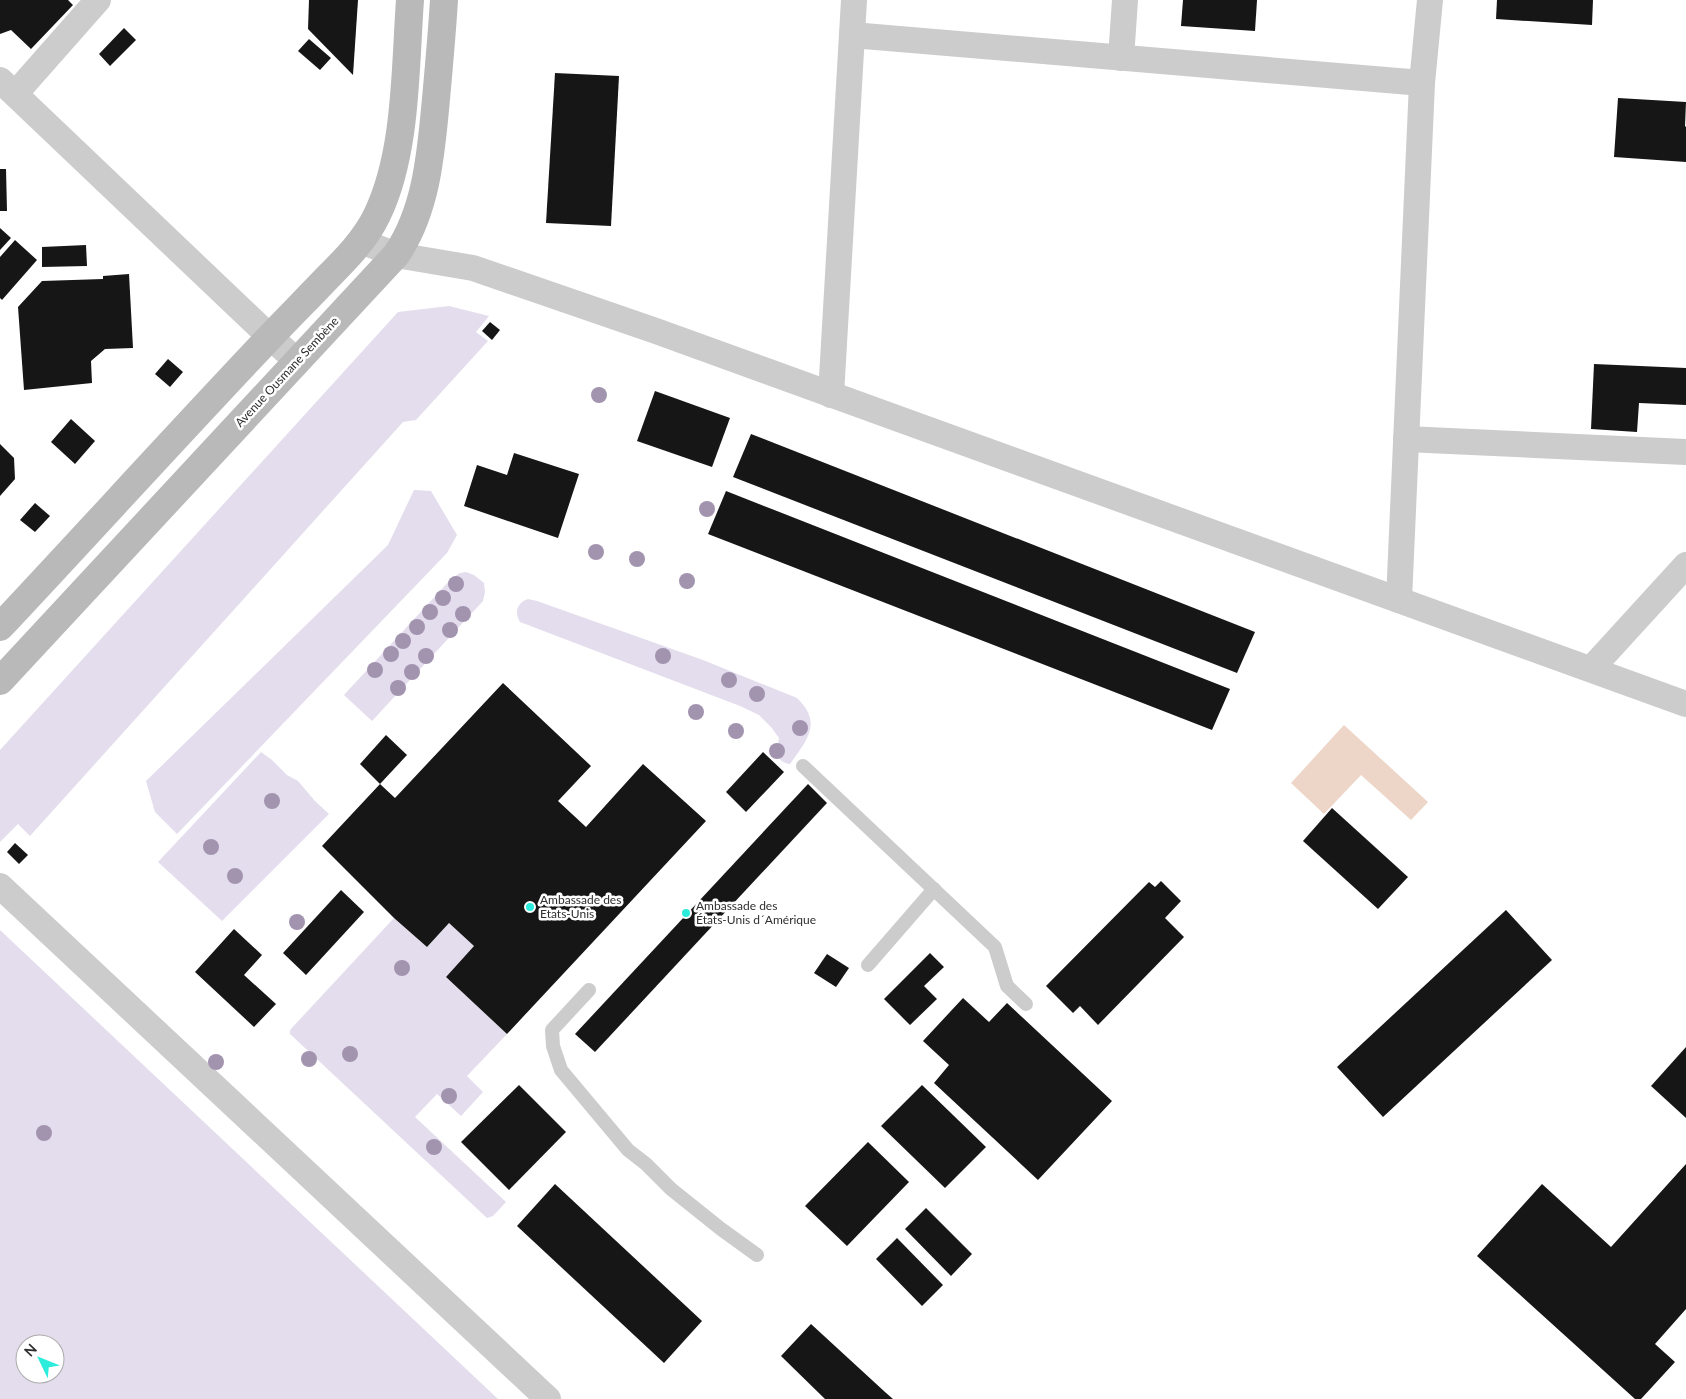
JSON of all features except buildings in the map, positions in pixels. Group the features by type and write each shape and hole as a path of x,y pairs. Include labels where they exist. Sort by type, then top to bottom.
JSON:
{"main road":[{"path":"0,627 361,241 378,214 394,164 403,100 410,0"},
{"name":"Avenue Ousmane Sembène","path":"0,681 396,255 405,242 420,203 431,156 444,0"}],"street":[{"path":"98,0 8,87 297,361"},
{"path":"830,395 854,0"},
{"path":"1121,58 1125,0"},
{"path":"1399,600 1422,83 1430,0"},
{"path":"852,35 1422,83"},
{"path":"361,241 396,255 473,268 656,331 1686,704"},
{"path":"1406,439 1686,452"},
{"path":"1591,669 1686,565"},
{"path":"0,886 548,1399"}],"lane":[{"path":"803,766 995,947 1007,986 1026,1004"},
{"path":"868,965 934,890"},
{"path":"589,990 552,1030 553,1046 561,1070 628,1150 646,1164 671,1189 757,1255"}],"shaded area":[{"path":"449,306 489,316 476,332 488,341 416,420 403,422 30,836 18,824 0,842 0,750 398,312"},
{"path":"414,490 431,491 457,535 447,553 177,834 155,812 146,781 388,545"},
{"path":"466,572 474,575 484,583 483,601 372,721 344,695 452,578"},
{"path":"528,599 703,660 797,698 809,715 811,724 807,739 790,764 785,763 778,755 779,738 759,715 520,622 517,615 519,605"},
{"path":"1344,725 1428,802 1411,820 1361,775 1324,814 1291,783"},
{"path":"261,752 287,775 298,781 329,814 222,921 158,862"},
{"path":"394,918 427,947 449,923 474,946 446,977 507,1034 467,1076 483,1092 461,1116 437,1094 415,1117 506,1202 493,1216 487,1218 290,1034 290,1030"},
{"path":"0,930 498,1399 0,1399"}],"place":[{"name":"Ambassade des Etats-Unis","path":"530,907"},
{"name":"Ambassade des États-Unis d´Amérique","path":"686,913"}]}
